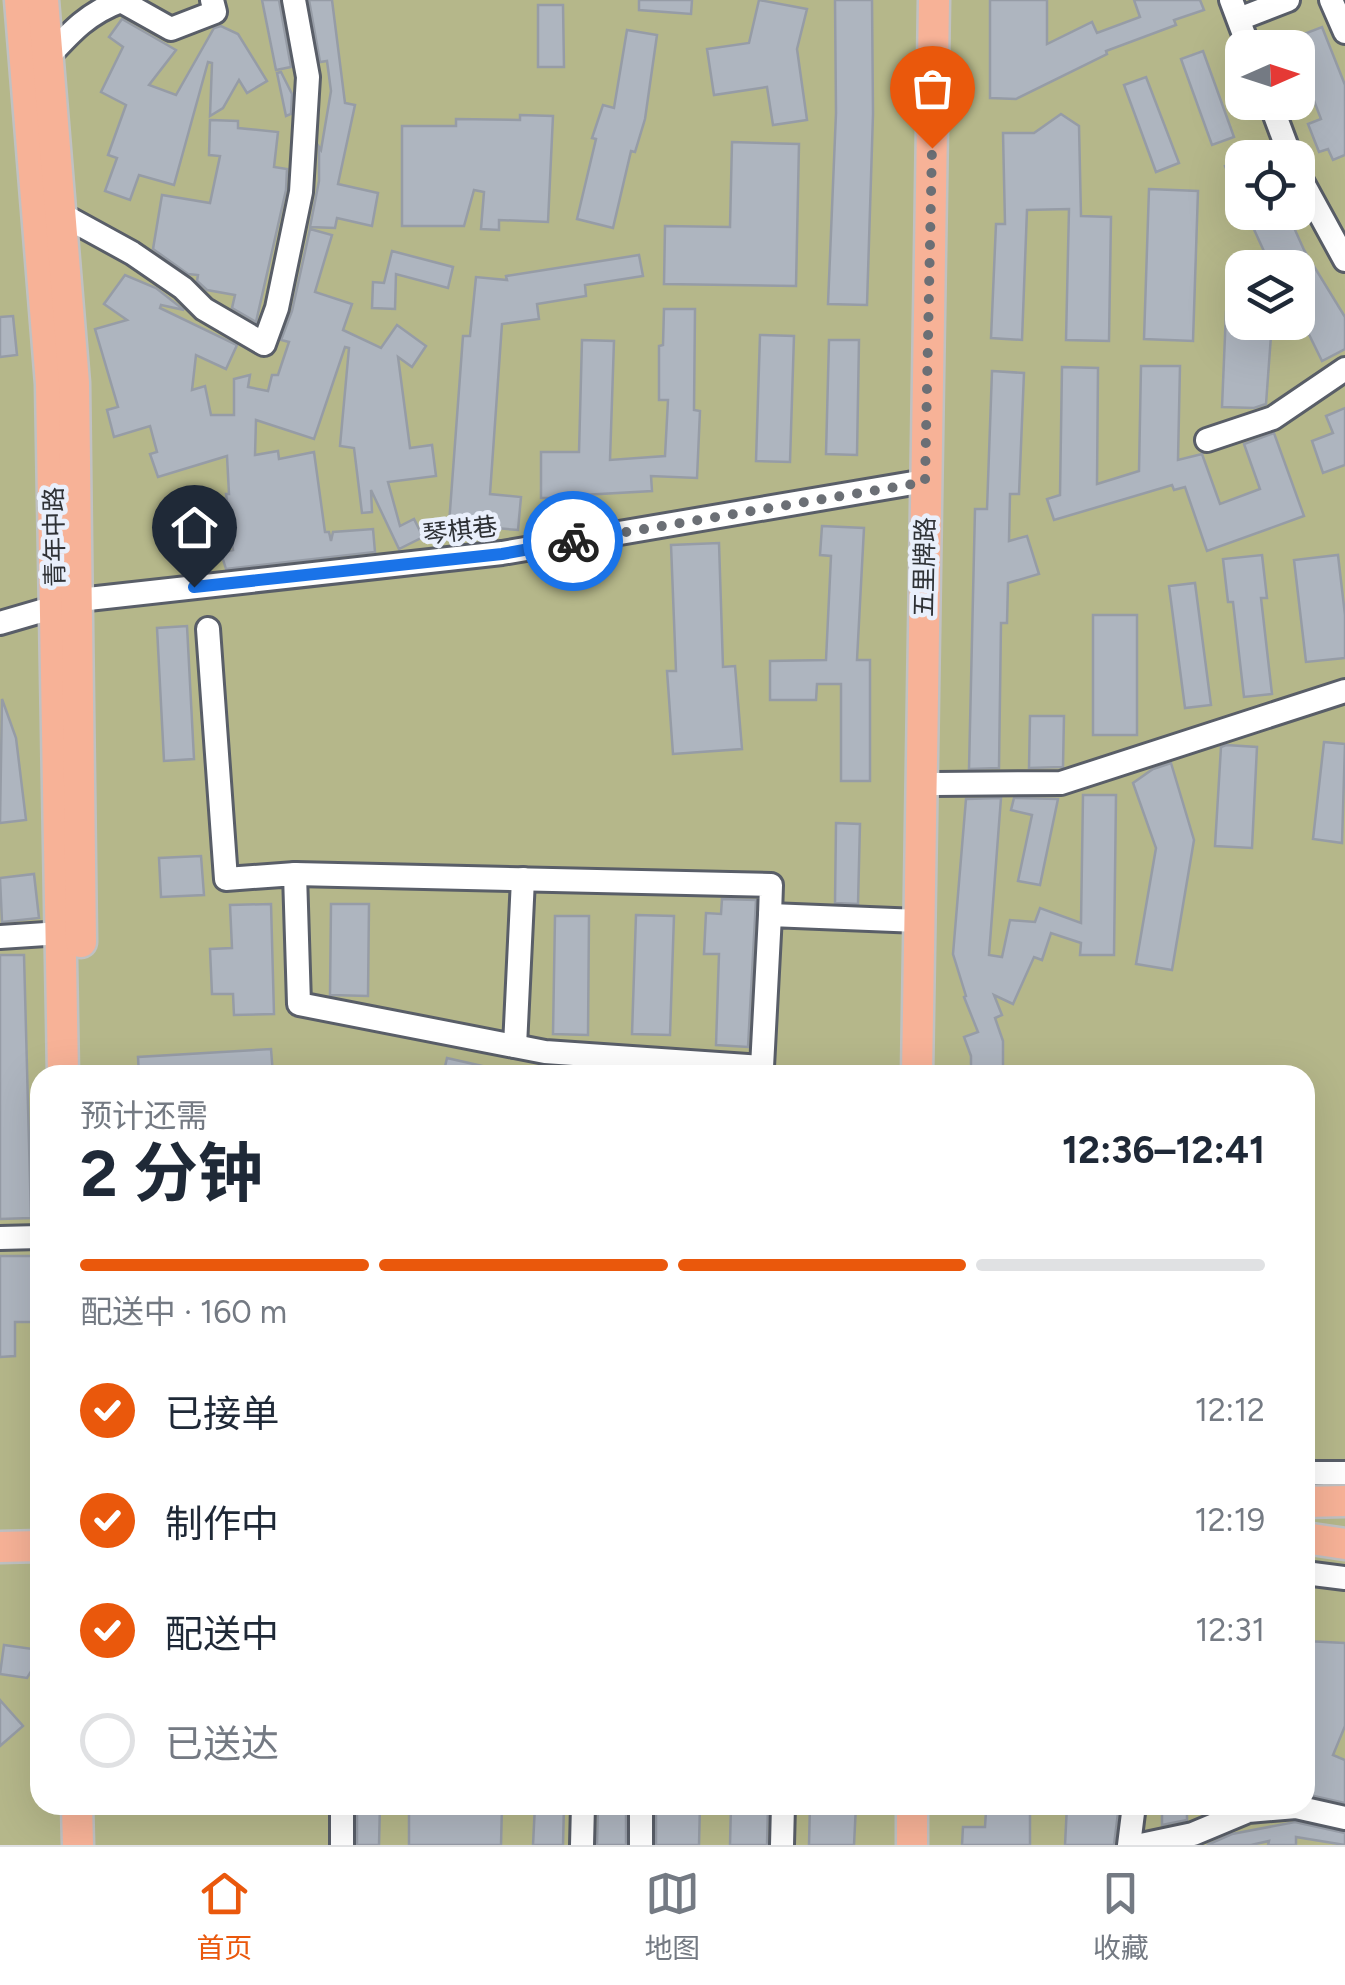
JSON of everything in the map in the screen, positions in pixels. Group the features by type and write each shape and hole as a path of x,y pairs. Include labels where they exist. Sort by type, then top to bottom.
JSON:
{"main road":[{"name":"青年中路","path":"20,0 67,604 82,1065"},
{"name":"青年中路","path":"43,0 74,383 60,934 63,1065"},
{"name":"五里牌路","path":"916,1065 934,0"},
{"name":"五里牌路","path":"931,1065 949,0"},
{"path":"0,1528 30,1528"},
{"path":"1315,1536 1345,1534"},
{"path":"1315,1538 1345,1544"},
{"path":"0,1547 30,1546"},
{"path":"77,1815 78,1845"},
{"path":"90,1815 91,1845"},
{"path":"897,1845 898,1815"},
{"path":"912,1815 912,1845"}],"street":[{"path":"48,58 72,28 97,10 120,1 171,30 215,12 212,0"},
{"path":"70,219 132,252 183,288 204,309 264,344 278,308 301,192 308,78 294,0"},
{"path":"1235,10 1288,0"},
{"path":"1330,0 1345,32"},
{"path":"1315,205 1345,260"},
{"path":"1206,440 1273,418 1345,369"},
{"name":"琴棋巷","path":"0,622 67,604 502,554 925,482"},
{"path":"208,629 226,879 295,874 770,885 762,1065"},
{"path":"935,784 1061,783 1345,692"},
{"path":"295,874 299,1004 545,1052 733,1065"},
{"path":"515,1046 523,880"},
{"path":"770,915 919,921"},
{"path":"0,937 60,934"},
{"path":"0,1238 30,1237"},
{"path":"1315,1561 1345,1565"},
{"path":"1315,1574 1345,1578"},
{"path":"1315,1811 1345,1818"},
{"path":"342,1815 342,1845"},
{"path":"582,1845 583,1815"},
{"path":"641,1815 641,1845"},
{"path":"782,1845 783,1815"},
{"path":"1129,1845 1133,1815"},
{"path":"1142,1845 1193,1834 1240,1815"}],"green space":[{"path":"0,0 1345,0 1345,1845 0,1845"}],"building":[{"path":"262,0 279,0 291,67 276,70"},
{"path":"309,0 332,0 345,103 355,105 338,184 378,193 372,226 337,218 335,228 310,227 319,181 319,147 321,150 331,91 327,61 320,62"},
{"path":"639,0 692,0 691,14 639,10"},
{"path":"759,0 807,9 797,49 807,120 773,125 767,87 714,95 707,49 749,43"},
{"path":"835,0 872,0 867,305 828,304 836,113"},
{"path":"990,0 1047,0 1047,44 1092,22 1097,33 1140,17 1134,0 1200,0 1204,10 1174,20 1176,25 1106,51 1107,54 1016,99 990,98"},
{"path":"538,5 563,5 564,67 538,67"},
{"path":"122,19 176,50 149,85 176,95 214,28 221,26 238,34 267,81 247,93 239,80 223,108 210,116 212,63 208,62 174,185 139,175 130,200 105,191 117,158 108,155 126,105 101,92 123,47 109,37"},
{"path":"1322,27 1345,85 1345,155 1333,160 1328,149 1319,152 1308,124 1321,119 1315,103 1314,30"},
{"path":"627,30 657,35 645,119 635,152 631,151 613,228 577,219 596,139 592,138 603,105 614,108"},
{"path":"1203,51 1234,137 1212,145 1181,59"},
{"path":"281,72 292,94 291,114 286,116 277,73"},
{"path":"1146,77 1179,163 1156,172 1124,85"},
{"path":"1061,114 1079,126 1081,216 1111,217 1109,341 1066,340 1069,209 1027,210 1022,340 991,338 996,224 1005,224 1003,133 1034,133"},
{"path":"520,115 553,116 548,222 499,220 499,230 481,229 484,192 474,190 464,226 402,226 402,126 456,126 456,119 520,120"},
{"path":"210,120 238,121 238,128 278,132 274,167 287,169 286,190 256,322 232,308 235,295 207,290 197,281 198,275 188,274 153,249 162,195 210,203 220,156 209,155"},
{"path":"732,142 799,144 796,286 664,284 665,226 730,227"},
{"path":"1149,189 1198,191 1193,341 1144,339"},
{"path":"310,229 332,235 315,292 352,304 343,330 381,348 397,325 426,346 412,367 398,357 410,448 432,445 436,476 388,482 400,526 414,519 423,537 399,549 371,490 372,512 362,513 354,448 340,446 349,348 345,347 314,439 256,420 255,455 278,451 279,459 314,452 325,532 329,532 331,541 333,532 373,529 375,552 226,569 221,553 233,550 226,494 227,456 158,477 150,454 157,452 150,426 114,437 107,410 118,407 95,329 127,320 104,304 125,275 156,288 184,310 161,305 160,308 237,345 226,369 196,355 192,390 205,386 211,415 234,415 234,379 250,375 248,387 268,391 272,375 278,375 289,342 281,340 292,311"},
{"path":"1254,230 1295,230 1304,250 1263,250"},
{"path":"392,251 453,267 448,288 396,274 395,309 372,308 373,282 384,283"},
{"path":"639,255 643,276 585,285 586,296 537,304 539,319 502,324 490,494 521,497 518,530 449,524 463,336 470,336 476,277 507,280 506,276"},
{"path":"1315,268 1345,317 1345,349 1322,361 1312,340 1315,340"},
{"path":"664,309 695,309 694,410 700,411 697,478 651,476 652,491 541,498 541,452 579,452 582,340 614,341 610,460 665,456 668,400 659,400"},
{"path":"13,316 17,355 0,357 0,317"},
{"path":"760,335 794,336 790,462 756,461"},
{"path":"1225,336 1225,340 1271,340 1266,404 1254,408 1222,407"},
{"path":"829,340 859,340 857,455 826,454"},
{"path":"1141,366 1180,366 1178,460 1202,454 1220,504 1260,489 1244,444 1274,433 1304,516 1207,551 1185,487 1174,490 1172,485 1054,520 1047,499 1060,495 1062,367 1098,368 1097,484 1139,471"},
{"path":"992,371 1024,373 1019,494 1010,494 1009,541 1027,536 1039,574 1008,583 1007,623 1001,623 999,768 969,769 975,509 987,509"},
{"path":"1345,408 1345,465 1323,473 1312,441 1333,433 1326,416"},
{"path":"822,526 864,528 857,660 870,660 870,781 841,781 841,684 817,684 816,700 770,700 770,661 826,660 831,556 820,555"},
{"path":"719,543 723,667 735,666 742,749 673,754 667,671 676,671 671,545"},
{"path":"1262,555 1267,598 1261,598 1272,694 1244,697 1233,602 1228,602 1223,559"},
{"path":"1338,555 1345,658 1306,662 1294,560"},
{"path":"1195,583 1211,705 1185,708 1169,586"},
{"path":"1093,615 1137,615 1137,735 1093,735"},
{"path":"187,626 194,759 164,761 157,628"},
{"path":"2,699 16,738 26,820 0,823"},
{"path":"1030,716 1064,716 1063,767 1029,768"},
{"path":"1324,742 1345,744 1342,843 1313,839"},
{"path":"1221,747 1257,747 1252,848 1215,846"},
{"path":"1171,763 1194,840 1172,970 1136,964 1156,848 1133,783 1153,769"},
{"path":"1083,795 1116,795 1114,955 1080,955 1081,943 1051,933 1042,960 1034,957 1013,1004 994,995 1002,1015 995,1018 1003,1041 1003,1065 971,1065 964,1037 978,1032 953,954 966,799 1001,798 989,955 1002,957 1010,920 1035,922 1040,908 1081,923"},
{"path":"1014,798 1058,799 1040,885 1018,881 1032,815 1011,810"},
{"path":"836,823 860,824 858,904 835,903"},
{"path":"201,856 204,895 161,897 159,858"},
{"path":"34,874 39,918 2,922 0,878"},
{"path":"722,899 756,900 748,1047 716,1045 719,954 704,954 706,913 721,914"},
{"path":"271,904 274,1014 234,1015 233,994 212,994 210,949 232,948 230,905"},
{"path":"331,904 369,904 368,996 330,995"},
{"path":"636,915 674,916 670,1035 632,1034"},
{"path":"555,916 589,916 588,1035 553,1034"},
{"path":"0,955 24,955 30,1218 0,1219"},
{"path":"271,1049 272,1065 138,1065 138,1057"},
{"path":"447,1058 478,1065 445,1065"},
{"path":"0,1256 30,1256 30,1322 15,1322 15,1356 0,1357"},
{"path":"1315,1642 1345,1643 1345,1726 1333,1755 1345,1760 1345,1803 1315,1796"},
{"path":"4,1645 30,1649 27,1678 0,1674"},
{"path":"0,1700 23,1726 0,1746"},
{"path":"357,1815 380,1815 379,1845 357,1845"},
{"path":"409,1815 502,1815 501,1845 409,1845"},
{"path":"534,1815 564,1815 563,1845 533,1845"},
{"path":"598,1815 626,1815 626,1845 597,1845"},
{"path":"656,1815 700,1815 699,1845 656,1845"},
{"path":"731,1815 768,1815 767,1845 730,1845"},
{"path":"810,1815 856,1815 854,1845 809,1845"},
{"path":"986,1815 1030,1815 1030,1845 962,1845 963,1827 985,1827"},
{"path":"1066,1815 1118,1815 1114,1845 1065,1845"},
{"path":"1162,1815 1187,1815 1187,1820 1162,1825"},
{"path":"1295,1822 1345,1833 1345,1845 1296,1837 1296,1845 1268,1845 1269,1841 1207,1845 1232,1834"}],"way so far":[{"path":"573,541 925,482 932,148"}],"route":[{"path":"194,587 502,554 573,541"}]}
